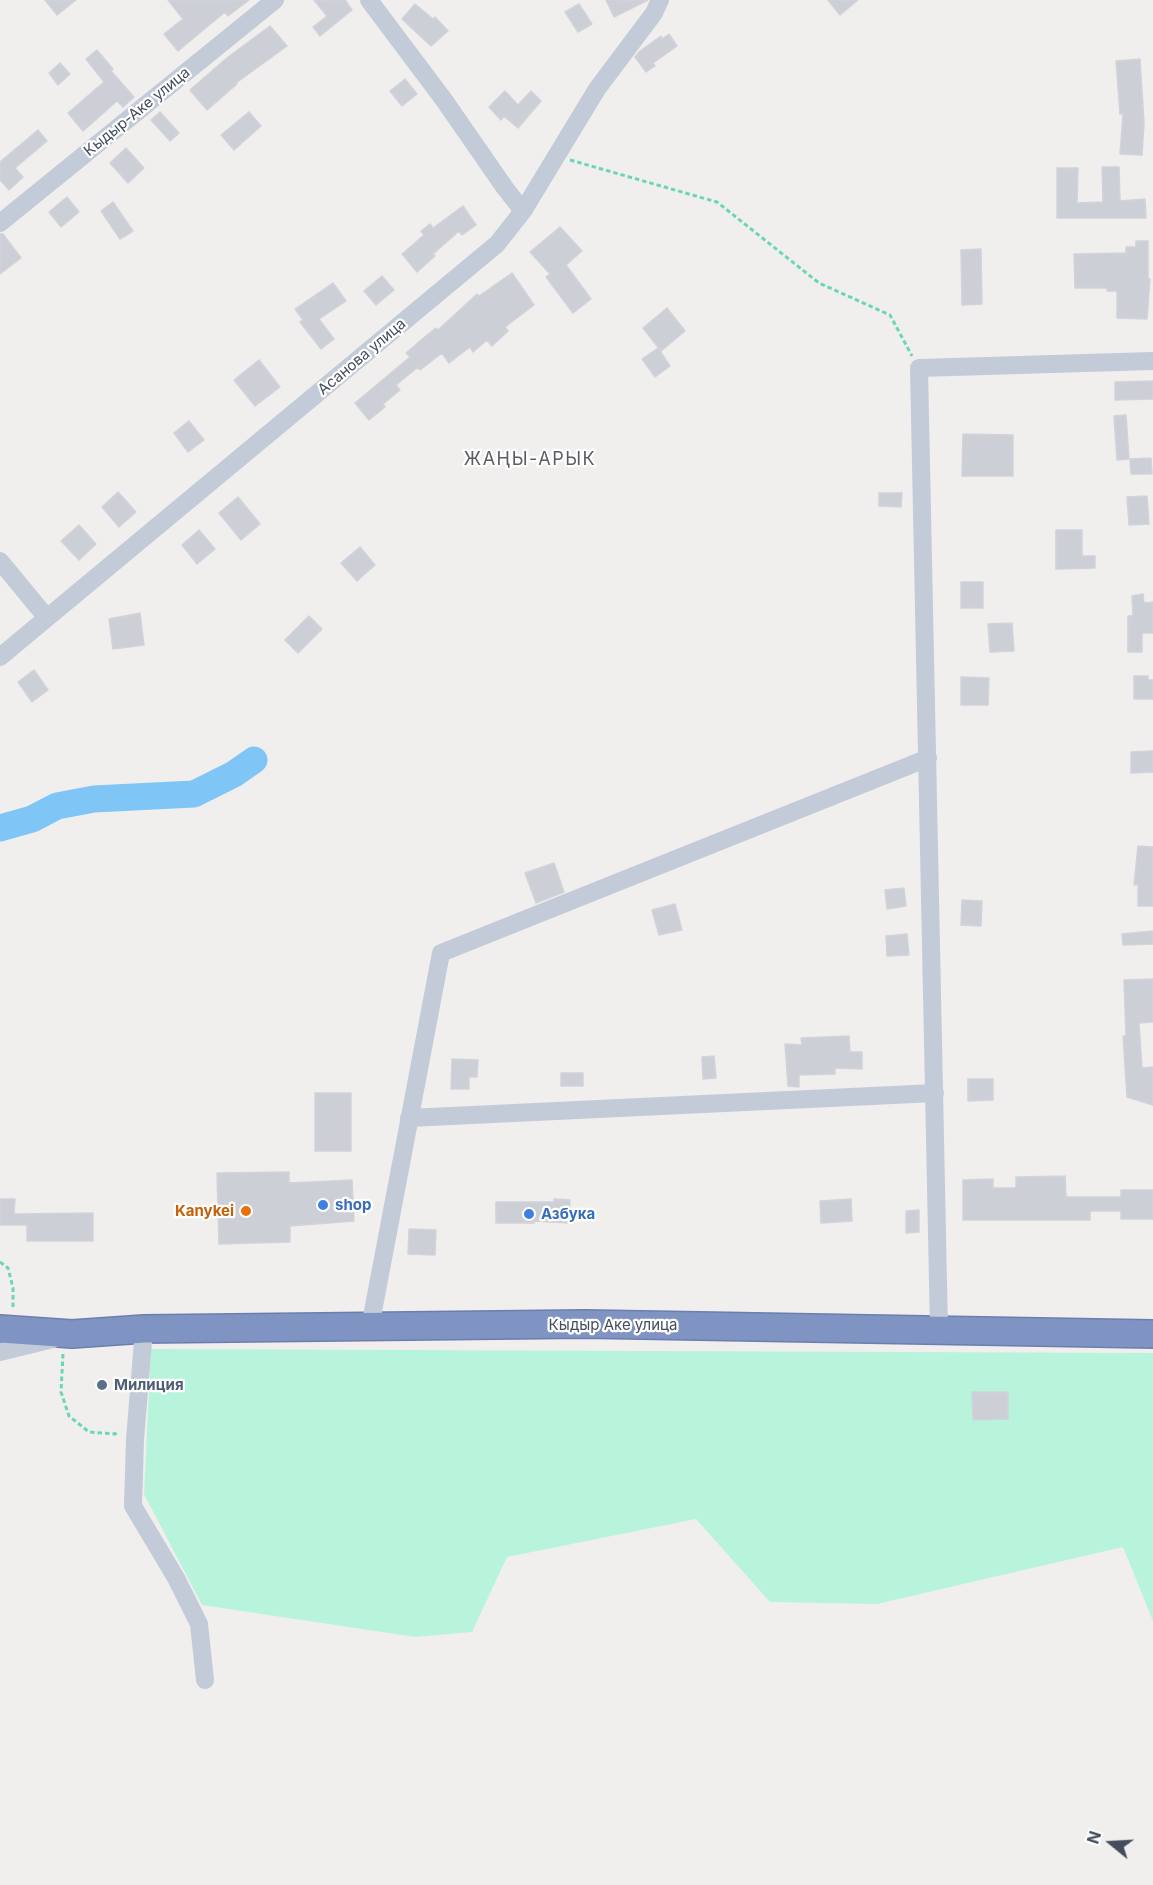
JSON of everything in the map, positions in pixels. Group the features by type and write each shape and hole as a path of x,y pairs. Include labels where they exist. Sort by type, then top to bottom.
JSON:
{"highway":[{"name":"Кыдыр Аке улица","path":"4,1337 144,1329 585,1324 1153,1334"}],"street":[{"name":"Кыдыр-Аке улица","path":"0,223 275,0"},
{"path":"369,0 523,211"},
{"name":"Асанова улица","path":"0,657 497,244 523,211 597,89 654,13 660,0"},
{"path":"939,1330 919,368 1153,361"},
{"path":"0,561 47,618"},
{"path":"370,1327 441,952 928,758"},
{"path":"410,1118 935,1093"},
{"path":"144,1329 132,1506 176,1578 199,1624 205,1680"}],"path":[{"path":"556,156 717,202 819,283 890,315 919,368"},
{"path":"0,1262 8,1268 13,1288 4,1337"},
{"path":"68,1335 61,1392 69,1416 89,1432 115,1434 137,1421"}],"green space":[{"path":"151,1349 1153,1353 1153,1621 1123,1547 877,1604 770,1602 696,1519 507,1557 472,1632 415,1637 202,1605 144,1494"}],"building":[{"path":"45,0 76,0 57,15"},
{"path":"168,0 249,0 228,16 225,12 178,51 164,34 183,19"},
{"path":"314,0 345,0 352,10 320,36 313,27 327,16"},
{"path":"606,0 648,0 614,17"},
{"path":"828,0 858,0 840,15"},
{"path":"415,4 433,19 435,17 448,31 431,46 402,19"},
{"path":"579,4 592,24 578,32 565,12"},
{"path":"270,26 287,46 236,83 207,110 190,90 228,57"},
{"path":"669,34 677,46 653,63 655,66 646,72 635,57 661,36 662,39"},
{"path":"97,50 113,69 111,71 134,97 123,107 117,101 83,131 68,113 104,82 86,59"},
{"path":"1140,59 1144,123 1142,155 1120,154 1123,114 1120,114 1116,61"},
{"path":"60,63 70,74 58,85 49,73"},
{"path":"405,79 417,94 402,106 390,91"},
{"path":"505,91 518,105 531,91 541,101 518,128 504,116 501,120 489,107"},
{"path":"160,112 179,133 170,141 151,120"},
{"path":"249,112 261,126 234,150 221,135"},
{"path":"38,130 47,141 15,168 23,177 9,190 0,180 0,162"},
{"path":"126,148 144,168 128,183 110,163"},
{"path":"1102,167 1119,167 1120,201 1145,199 1146,218 1057,218 1057,168 1078,168 1077,203 1103,202"},
{"path":"67,197 79,212 61,227 49,212"},
{"path":"113,202 133,231 120,239 101,211"},
{"path":"463,206 476,225 462,235 459,231 417,272 402,254 424,235 421,231 430,224 433,228"},
{"path":"560,227 582,251 566,265 591,299 573,313 546,277 550,274 530,252"},
{"path":"0,234 3,234 21,258 0,274"},
{"path":"1136,241 1148,241 1148,279 1150,279 1147,319 1117,318 1117,291 1107,291 1107,288 1075,288 1074,254 1126,253 1126,247 1136,247"},
{"path":"981,249 982,304 962,305 961,250"},
{"path":"512,273 534,305 505,327 508,331 492,346 487,340 473,352 470,347 449,363 442,353 420,370 418,367 396,385 400,390 369,420 355,403 410,357 406,353 427,335 436,328 438,330 477,294 479,296"},
{"path":"382,276 394,290 376,305 364,291"},
{"path":"333,283 346,301 319,319 334,339 321,349 300,322 303,320 295,309"},
{"path":"667,308 685,331 661,351 643,328"},
{"path":"658,348 670,366 655,377 642,359"},
{"path":"259,360 280,387 255,406 234,380"},
{"path":"1153,381 1153,399 1115,400 1115,382"},
{"path":"1126,415 1129,459 1117,460 1114,416"},
{"path":"189,421 204,440 188,452 174,433"},
{"path":"963,434 1013,435 1013,476 962,476"},
{"path":"1151,458 1152,474 1131,474 1130,459"},
{"path":"118,492 136,512 119,527 102,507"},
{"path":"879,493 902,493 901,507 879,506"},
{"path":"1147,496 1149,524 1129,525 1127,497"},
{"path":"238,497 260,524 241,540 219,513"},
{"path":"79,525 96,544 79,560 61,541"},
{"path":"199,530 215,549 197,564 182,545"},
{"path":"1056,530 1082,530 1082,556 1095,556 1095,568 1056,569"},
{"path":"360,547 375,565 357,581 341,563"},
{"path":"961,582 983,582 983,608 961,608"},
{"path":"1143,594 1144,603 1153,602 1153,633 1142,633 1142,652 1128,652 1128,616 1133,616 1132,596"},
{"path":"140,613 144,645 113,649 109,619"},
{"path":"309,616 322,629 298,653 285,640"},
{"path":"1012,623 1014,651 990,652 988,624"},
{"path":"34,670 48,690 32,702 18,682"},
{"path":"1134,676 1148,676 1148,680 1153,680 1153,699 1134,699"},
{"path":"961,677 989,678 988,705 961,705"},
{"path":"1153,751 1153,772 1131,773 1131,752"},
{"path":"1138,846 1153,847 1153,906 1138,906 1138,884 1134,885"},
{"path":"554,863 564,892 536,903 525,873"},
{"path":"904,888 906,906 887,909 885,890"},
{"path":"962,900 982,901 981,926 961,925"},
{"path":"675,904 682,930 659,935 652,910"},
{"path":"1153,931 1153,944 1123,945 1122,934"},
{"path":"907,934 909,955 887,956 886,936"},
{"path":"1153,979 1153,1022 1139,1023 1142,1068 1153,1067 1153,1105 1127,1097 1123,1036 1126,1036 1124,980"},
{"path":"849,1036 850,1052 862,1052 862,1069 835,1068 835,1074 799,1075 799,1087 788,1086 785,1044 802,1045 801,1038"},
{"path":"714,1056 716,1078 703,1079 702,1057"},
{"path":"452,1059 478,1060 477,1077 469,1077 469,1089 451,1089"},
{"path":"561,1073 583,1073 583,1086 561,1086"},
{"path":"968,1079 993,1079 993,1100 968,1101"},
{"path":"315,1093 351,1093 351,1151 315,1151"},
{"path":"289,1172 289,1183 352,1180 354,1221 290,1226 290,1242 219,1244 217,1173"},
{"path":"1065,1176 1066,1197 1121,1197 1121,1190 1153,1190 1153,1219 1121,1219 1121,1211 1090,1211 1090,1220 963,1220 963,1180 993,1179 993,1188 1016,1188 1016,1177"},
{"path":"0,1199 15,1199 14,1214 93,1213 93,1241 27,1241 27,1225 0,1225"},
{"path":"554,1199 570,1200 569,1223 534,1221 534,1223 496,1223 496,1202 554,1202"},
{"path":"851,1199 852,1221 821,1223 820,1201"},
{"path":"919,1210 919,1232 906,1233 906,1211"},
{"path":"409,1229 436,1230 435,1255 408,1254"},
{"path":"972,1392 1008,1392 1008,1419 973,1420"}],"waterway":[{"path":"0,828 32,819 57,806 94,799 194,794 234,774 254,760"}],"place":[{"name":"shop","path":"323,1205"},
{"name":"Kanykei","path":"246,1211"},
{"name":"Азбука","path":"529,1214"},
{"name":"Милиция","path":"102,1385"}],"district":[{"name":"ЖАҢЫ-АРЫК","path":"530,460"}]}
